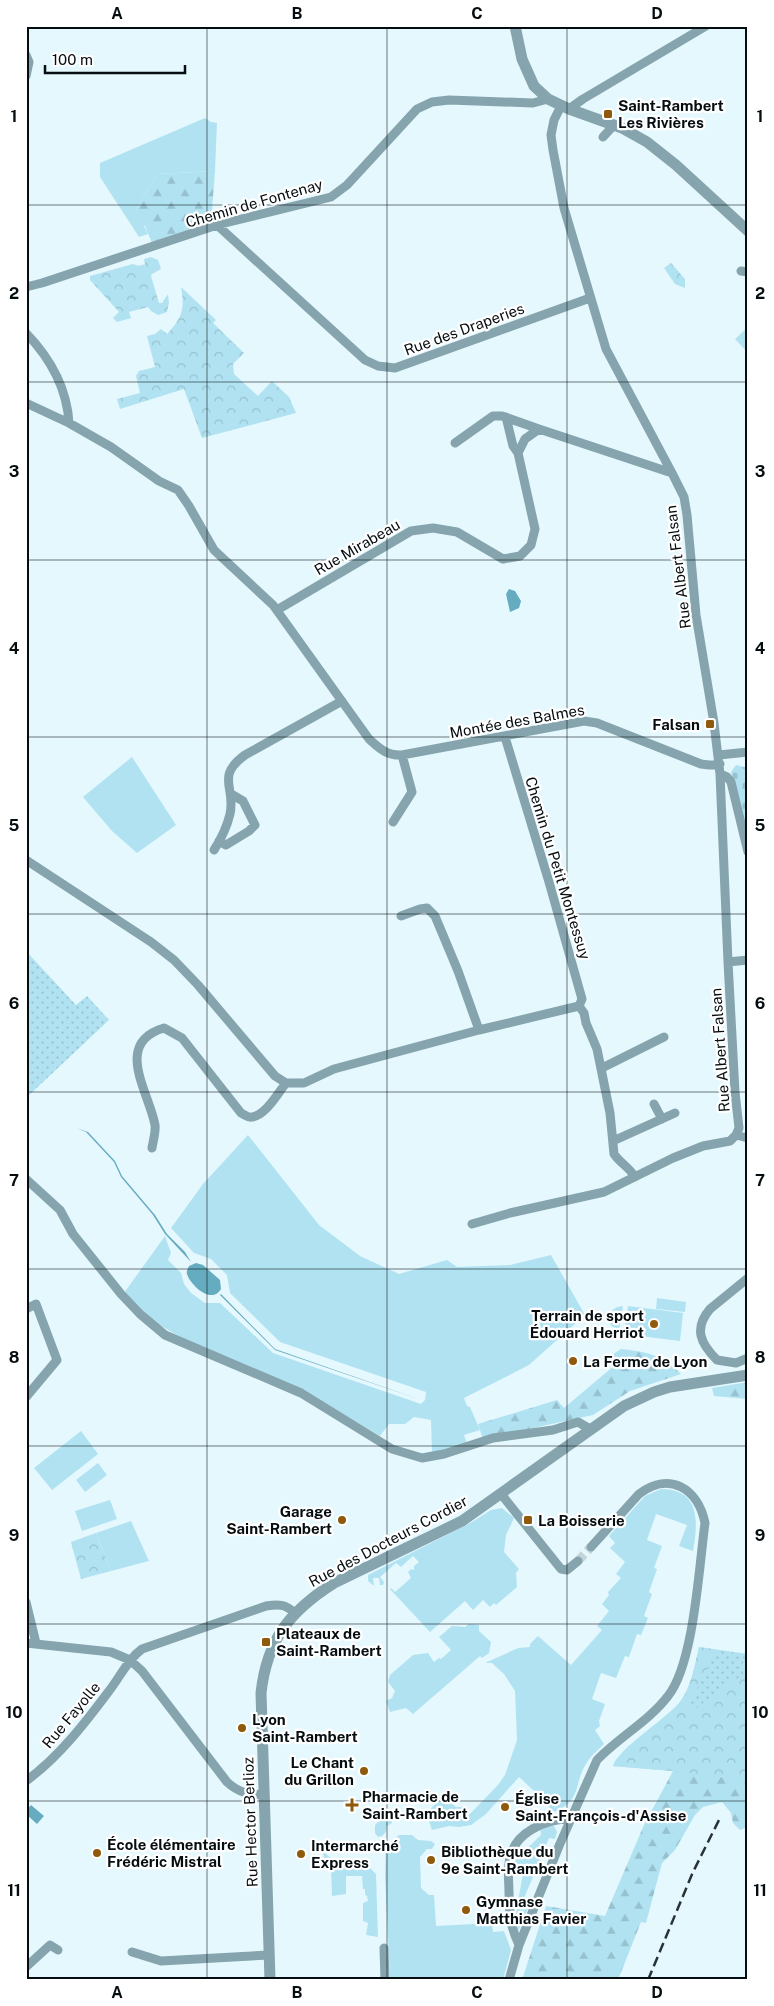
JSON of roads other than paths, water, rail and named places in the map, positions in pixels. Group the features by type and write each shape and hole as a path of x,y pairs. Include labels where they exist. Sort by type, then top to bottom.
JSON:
{"street":[{"path":"515,26 522,59 534,86 548,98 565,108 614,125 647,142 748,231"},
{"path":"565,108 706,26"},
{"path":"26,55 29,62 26,76"},
{"name":"Chemin de Fontenay","path":"26,287 217,225 331,197 347,184 417,109 432,102 449,100 533,103 548,98"},
{"name":"Rue Albert Falsan","path":"565,108 554,120 551,135 552,150 564,208 590,298 606,349 684,497 687,515 696,616 719,760 735,1092 739,1128 736,1135"},
{"path":"603,137 614,125"},
{"name":"Rue des Draperies","path":"217,225 364,360 378,366 395,368 590,298"},
{"path":"26,333 39,346 58,377 68,406 69,423"},
{"name":"Montée des Balmes","path":"26,402 69,423 178,490 214,550 277,610 369,738 380,750 393,756 402,755 584,721 597,722 709,766 719,760 748,752"},
{"path":"455,443 492,416 506,418 672,473"},
{"name":"Rue Mirabeau","path":"277,610 411,531 433,528 457,532 503,559 520,556 531,545 535,529 518,453 513,446 506,418"},
{"path":"518,453 525,438 540,429"},
{"path":"214,850 231,813 231,794 228,783 231,767 237,761 342,701"},
{"name":"Chemin du Petit Montessuy","path":"505,737 582,999 579,1006 584,1013 602,1068 610,1113 614,1154 618,1160 630,1169 635,1177"},
{"path":"393,822 412,792 402,755"},
{"path":"720,774 727,777 731,782 748,852"},
{"path":"219,841 226,845 249,832 256,825 243,801 231,794"},
{"path":"26,860 151,942 174,960 198,984 275,1076 286,1083 304,1083 334,1068 579,1006"},
{"path":"402,916 427,908 435,916 458,971 479,1030"},
{"path":"728,962 748,960"},
{"path":"152,1148 155,1126 136,1063 142,1043 154,1031 164,1028 182,1038 241,1113 248,1117 254,1117 263,1112 286,1083"},
{"path":"602,1068 664,1037"},
{"path":"654,1104 662,1119"},
{"path":"612,1141 674,1114"},
{"path":"472,1224 510,1213 604,1192 696,1149 730,1141 736,1135 748,1138"},
{"path":"26,1179 60,1210 73,1234 121,1294 140,1314 165,1335 301,1393 392,1449 422,1458 444,1454 492,1438 553,1430 578,1422 590,1428"},
{"path":"748,1278 710,1309 705,1315 700,1332 704,1346 717,1360 736,1363 748,1358"},
{"path":"26,1309 36,1304 57,1360 26,1397"},
{"name":"Rue des Docteurs Cordier","path":"294,1613 315,1595 334,1583 462,1521 590,1428 624,1406 654,1392 689,1383 748,1375"},
{"path":"509,1980 519,1945 570,1819 597,1760 606,1750 646,1718 667,1698 676,1685 692,1619 705,1522 698,1502 682,1487 673,1484 648,1486 591,1547"},
{"path":"501,1494 560,1570 567,1570 578,1561"},
{"path":"26,1602 36,1644"},
{"path":"130,1660 142,1649 266,1606 281,1604 287,1606 294,1613"},
{"name":"Rue Hector Berlioz","path":"270,1980 261,1693 263,1677 274,1642 284,1624 294,1613"},
{"path":"26,1643 111,1652 130,1660 142,1671 235,1790 244,1794 264,1795"},
{"name":"Rue Fayolle","path":"26,1781 43,1768 74,1734 108,1692 130,1660"},
{"path":"519,1945 510,1926 510,1856 515,1845 526,1832 534,1827 552,1821 570,1819"},
{"path":"26,1967 50,1945 58,1950"},
{"path":"384,1948 385,1980"},
{"path":"132,1952 161,1961 269,1955"}],"tunnel":[{"path":"578,1561 591,1547"}],"railway":[{"path":"648,1980 693,1872 720,1818"}],"place":[{"name":"Saint-Rambert Les Rivières","path":"608,114"},
{"name":"Falsan","path":"710,724"},
{"name":"Terrain de sport Édouard Herriot","path":"654,1324"},
{"name":"La Ferme de Lyon","path":"573,1361"},
{"name":"Garage Saint-Rambert","path":"342,1520"},
{"name":"La Boisserie","path":"528,1520"},
{"name":"Plateaux de Saint-Rambert","path":"266,1642"},
{"name":"Lyon Saint-Rambert","path":"242,1728"},
{"name":"Le Chant du Grillon","path":"364,1771"},
{"name":"Pharmacie de Saint-Rambert","path":"352,1805"},
{"name":"Église Saint-François-d'Assise","path":"505,1807"},
{"name":"École élémentaire Frédéric Mistral","path":"97,1853"},
{"name":"Intermarché Express","path":"301,1854"},
{"name":"Bibliothèque du 9e Saint-Rambert","path":"431,1860"},
{"name":"Gymnase Matthias Favier","path":"466,1910"}]}
